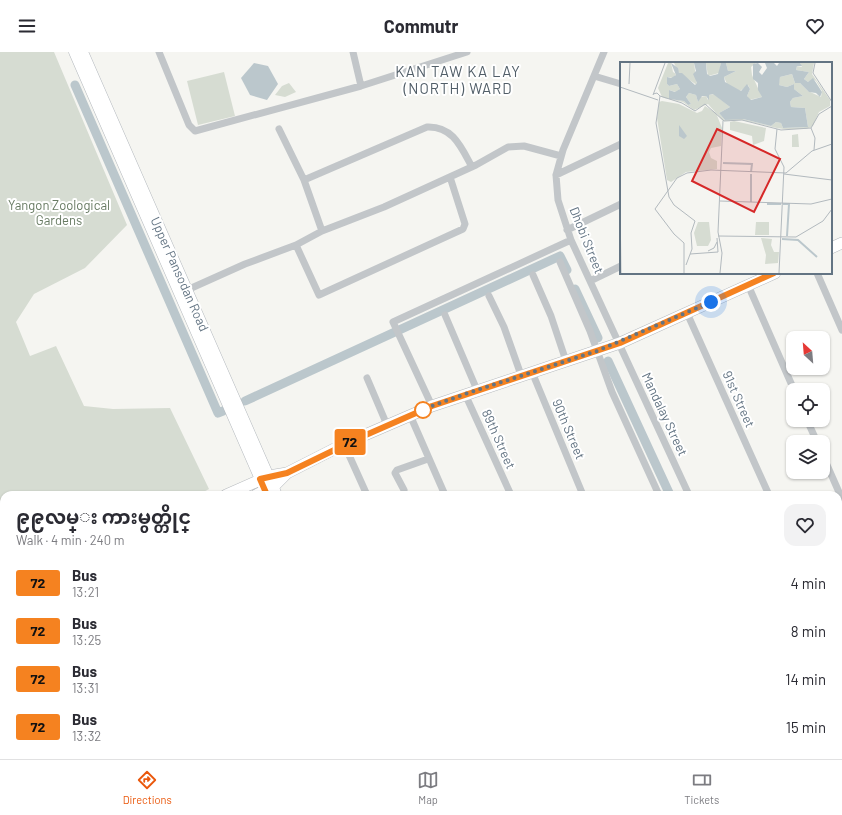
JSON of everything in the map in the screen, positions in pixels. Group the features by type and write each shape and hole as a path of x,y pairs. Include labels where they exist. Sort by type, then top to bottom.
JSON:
{"main road":[{"name":"Upper Pansodan Road","path":"78,53 264,478 268,491"},
{"path":"832,248 842,243"},
{"path":"235,491 264,478 287,473 344,444 432,406 620,343 772,274"},
{"path":"269,491 287,473"}],"street":[{"path":"159,52 189,125 195,131 361,86 467,52"},
{"path":"353,52 361,86"},
{"name":"Dhobi Street","path":"604,52 561,156 556,174 558,200 567,230 620,343"},
{"path":"594,76 620,84"},
{"path":"304,180 427,127 443,129 451,135 459,144 472,167"},
{"path":"279,129 304,180 322,231"},
{"path":"556,174 620,144"},
{"path":"183,291 245,264 296,246 322,231 384,207 472,167 508,147 524,146 561,156"},
{"path":"296,246 319,296 463,229 465,224 450,177"},
{"path":"567,230 620,204"},
{"path":"432,406 393,322 571,240"},
{"path":"560,262 590,331 612,392 657,491"},
{"path":"590,281 620,266"},
{"path":"817,274 842,330"},
{"path":"532,275 551,316 566,361"},
{"path":"748,285 791,383"},
{"path":"489,296 504,327 521,375"},
{"name":"91st Street","path":"687,313 767,491"},
{"path":"445,315 477,390"},
{"name":"Mandalay Street","path":"620,343 687,491"},
{"name":"90th Street","path":"532,372 581,491"},
{"path":"367,378 387,425"},
{"name":"89th Street","path":"465,394 509,491"},
{"path":"410,415 443,491"},
{"path":"344,444 365,491"},
{"path":"404,490 395,473 397,470 428,459"},
{"path":"830,471 839,491"}],"green space":[{"name":"Yangon Zoological Gardens","path":"0,52 54,52 127,225 85,268 34,294 16,322 30,356 56,346 84,406 113,409 170,408 209,489 205,491 0,491"},
{"path":"224,72 235,116 198,125 187,81"},
{"path":"289,83 296,92 285,97 275,95 282,86"}],"shaded area":[{"path":"254,63 268,66 278,84 267,100 250,95 241,78"}],"waterway":[{"path":"75,85 218,413 223,411"},
{"path":"245,401 560,256 567,270"},
{"path":"575,289 598,338"},
{"path":"608,361 668,491"}],"bus line":[{"name":"72","path":"265,491 260,479 287,473 344,444 432,406 620,343 772,274"}],"district":[{"name":"KAN TAW KA LAY (NORTH) WARD","path":"458,80"}],"route":[{"path":"423,410 421,410 521,375 620,343 711,302"}]}
